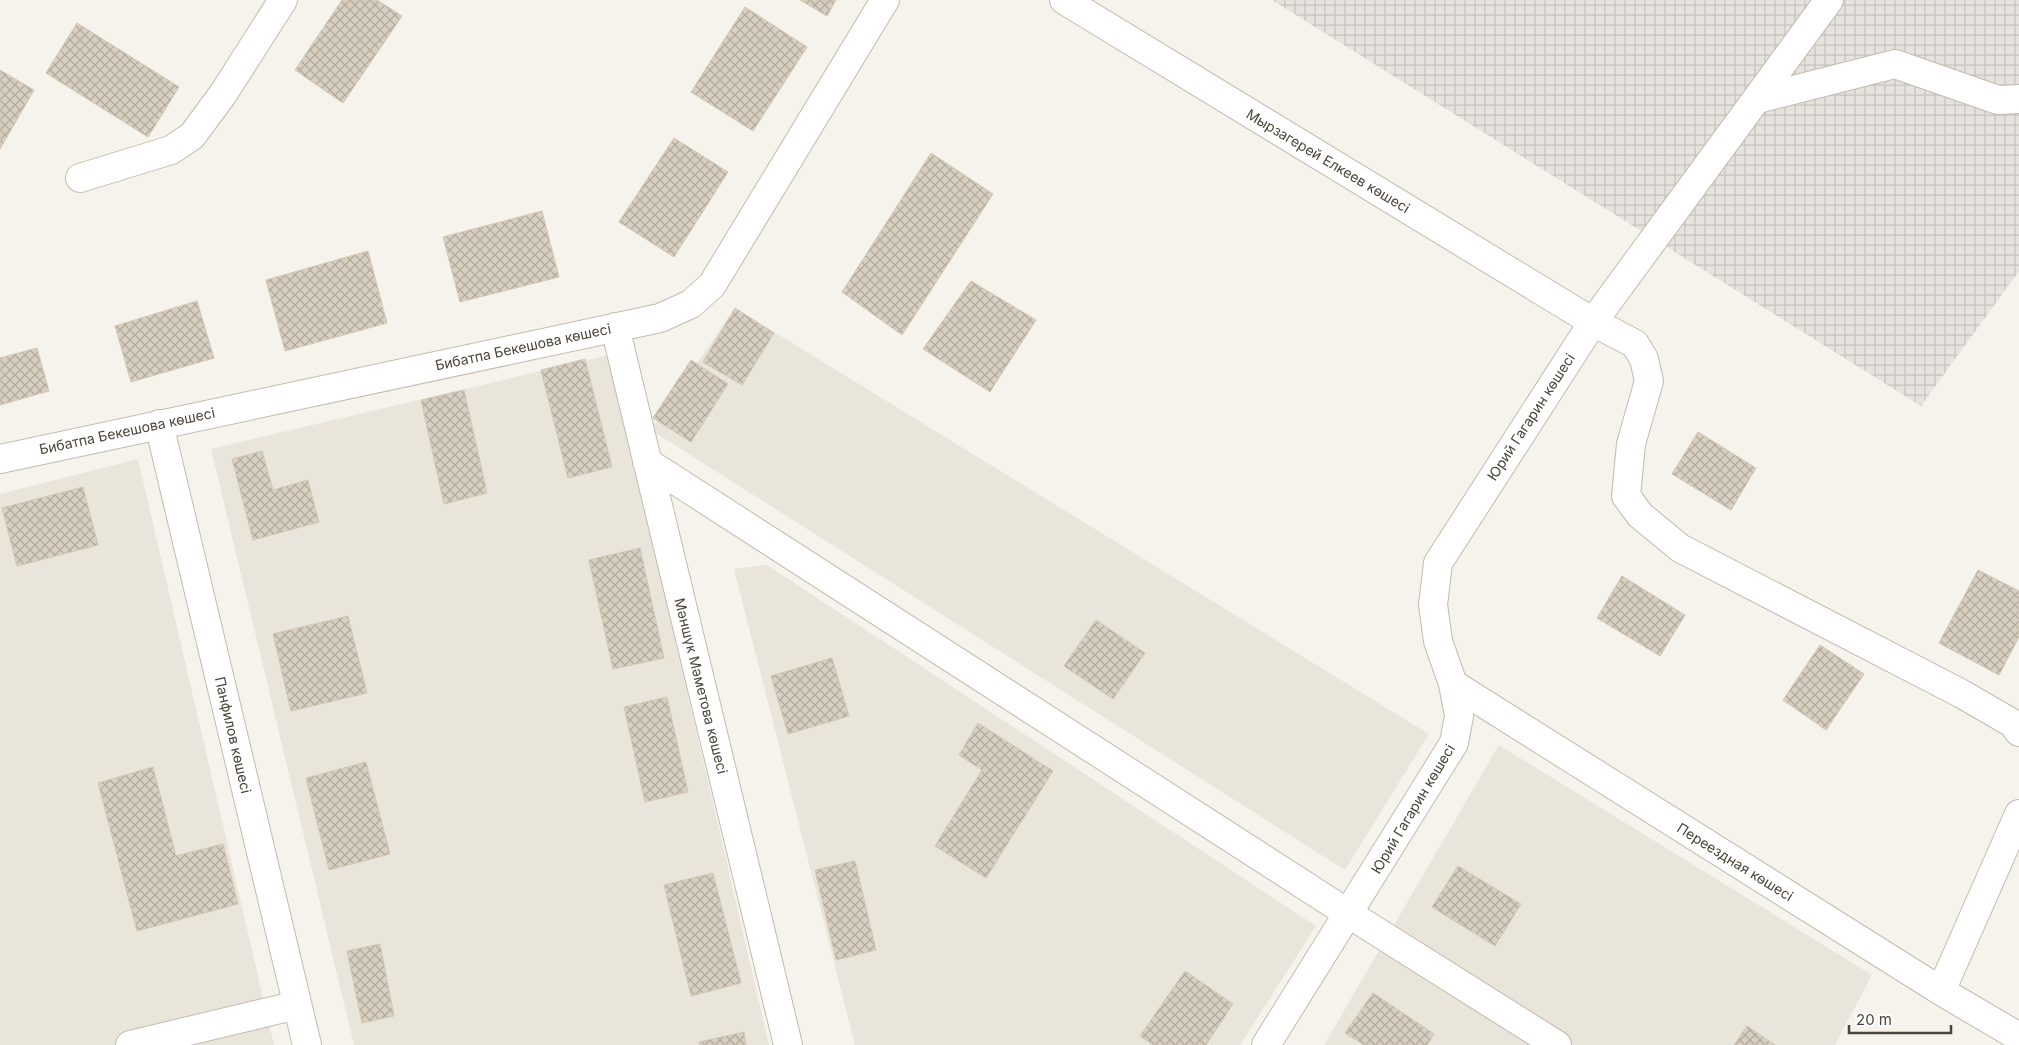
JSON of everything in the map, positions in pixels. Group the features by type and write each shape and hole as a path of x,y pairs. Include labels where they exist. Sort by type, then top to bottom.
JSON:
{"street":[{"path":"80,178 171,150 192,136 223,94 283,0"},
{"name":"Бибатпа Бекешова көшесі","path":"0,459 660,318 691,304 712,285 885,0"},
{"name":"Мырзагерей Елкеев көшесі","path":"1064,0 1593,322 1635,344 1644,359 1650,380 1631,444 1626,496 1640,514 1680,548 1962,694 2012,723 2019,732"},
{"name":"Юрий Гагарин көшесі","path":"1266,1045 1454,743 1459,716 1453,684 1438,641 1433,605 1438,563 1593,322 1829,0"},
{"path":"1758,99 1895,64 1998,100 2019,99"},
{"name":"Мәншүк Мәметова көшесі","path":"614,328 788,1045"},
{"name":"Панфилов көшесі","path":"159,424 307,1045"},
{"path":"647,462 1349,914 1557,1045"},
{"name":"Переездная көшесі","path":"1453,684 1940,991 2019,1037"},
{"path":"1940,991 2019,814"},
{"path":"130,1045 297,1005"}],"shaded area":[{"path":"1272,0 2019,0 2019,271 1921,406"},
{"path":"735,308 1429,734 1345,870 651,430"},
{"path":"609,355 769,1045 354,1045 211,449"},
{"path":"138,459 274,1045 0,1045 0,494"},
{"path":"767,565 1316,926 1240,1045 855,1045 734,569"},
{"path":"1499,745 1872,975 1835,1045 1324,1045"}],"building":[{"path":"342,0 377,0 402,16 343,103 295,70"},
{"path":"800,0 836,0 827,16"},
{"path":"745,7 807,47 753,131 691,92"},
{"path":"77,23 179,87 148,137 46,73"},
{"path":"0,70 34,90 0,149"},
{"path":"674,138 728,172 674,257 619,222"},
{"path":"931,153 993,194 902,335 842,292"},
{"path":"542,211 559,277 460,302 443,237"},
{"path":"368,251 387,323 285,351 266,280"},
{"path":"971,281 1036,320 990,392 923,349"},
{"path":"197,301 214,358 131,382 115,326"},
{"path":"735,308 774,333 742,385 703,362"},
{"path":"37,348 49,391 0,405 0,358"},
{"path":"585,359 612,467 568,478 541,370"},
{"path":"691,360 728,384 691,442 653,418"},
{"path":"464,390 487,493 444,504 421,400"},
{"path":"1698,432 1756,468 1731,510 1672,474"},
{"path":"262,451 273,490 308,480 319,522 253,540 232,459"},
{"path":"83,487 98,545 17,566 2,508"},
{"path":"640,548 664,658 613,669 589,560"},
{"path":"1978,570 2019,591 2019,637 1999,675 1939,643"},
{"path":"1622,576 1685,615 1660,656 1597,618"},
{"path":"348,616 367,693 291,711 273,634"},
{"path":"1096,620 1145,653 1113,699 1064,666"},
{"path":"1820,645 1864,674 1826,730 1783,700"},
{"path":"832,658 849,716 788,734 771,676"},
{"path":"667,697 688,792 645,802 624,707"},
{"path":"978,723 1053,771 986,878 935,846 982,770 959,755"},
{"path":"366,762 390,854 329,870 306,778"},
{"path":"153,767 176,856 223,844 238,904 137,931 98,783"},
{"path":"855,861 876,950 836,960 815,870"},
{"path":"1458,866 1521,904 1495,946 1432,907"},
{"path":"713,873 741,983 691,996 664,885"},
{"path":"380,944 394,1016 362,1023 347,951"},
{"path":"1185,971 1233,1004 1206,1045 1153,1045 1140,1036"},
{"path":"1373,993 1434,1034 1427,1045 1364,1045 1345,1033"},
{"path":"1747,1026 1775,1045 1734,1045"},
{"path":"744,1032 746,1045 700,1045 699,1042"}]}
